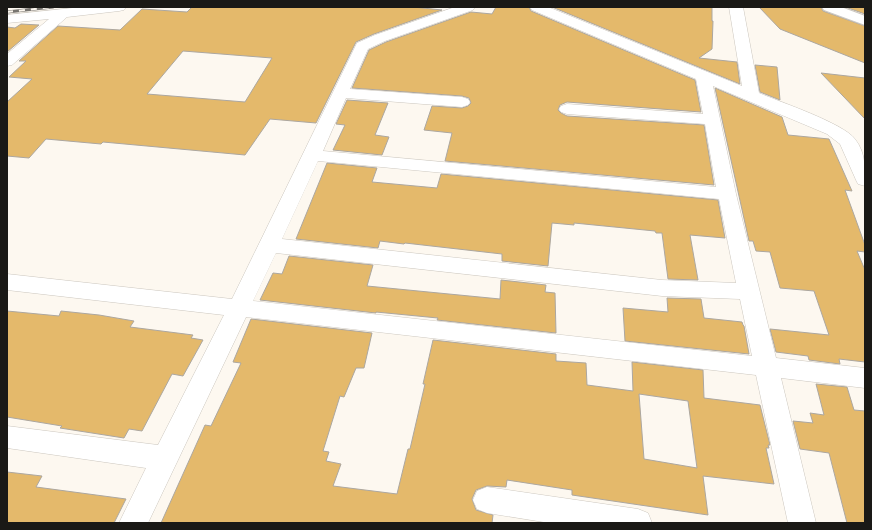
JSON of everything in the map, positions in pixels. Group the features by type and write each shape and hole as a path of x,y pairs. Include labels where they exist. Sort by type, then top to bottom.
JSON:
{"highway":[{"path":"829,7 865,21"}],"street":[{"path":"7,19 119,7"},
{"path":"133,523 239,308 362,46 468,7"},
{"path":"537,7 833,130 848,141 865,180"},
{"path":"736,7 751,96"},
{"path":"7,62 62,14"},
{"path":"703,75 727,194 802,523"},
{"path":"340,93 462,102"},
{"path":"567,109 712,120"},
{"path":"312,155 727,194"},
{"path":"269,245 662,288 749,291"},
{"path":"7,282 865,378"},
{"path":"7,437 164,458"},
{"path":"486,500 638,523"}],"building":[{"path":"192,7 413,7 442,10 374,34 356,42 316,123 270,119 245,155 103,142 101,144 46,139 29,158 7,156 7,102 32,79 9,77 26,61 19,61 58,26 120,30 142,9 187,12","holes":["183,51 272,58 245,102 147,94"]},
{"path":"496,7 529,7 531,11 695,80 701,112 567,102 560,105 558,110 567,116 704,125 714,185 445,161 452,133 424,130 432,106 462,108 471,103 469,98 462,96 352,88 369,50 386,42 471,12 492,14"},
{"path":"552,7 712,7 712,49 699,58 737,62 740,84"},
{"path":"759,7 821,7 823,11 865,26 865,63 780,29"},
{"path":"845,7 865,7 865,14"},
{"path":"21,24 39,25 7,52 7,27 15,28"},
{"path":"755,65 777,67 780,100 760,92"},
{"path":"821,73 865,78 865,119"},
{"path":"715,88 782,117 788,135 829,139 852,191 845,190 865,245 865,252 857,251 865,270 865,362 839,359 840,364 809,360 808,356 776,352 770,329 829,335 814,291 780,288 770,252 756,251 753,241 749,241"},
{"path":"347,100 388,103 375,135 389,137 382,155 333,150 345,125 336,124"},
{"path":"327,163 377,168 372,182 437,188 441,174 718,200 725,238 690,235 698,280 668,279 662,233 656,233 655,231 574,223 574,225 552,223 548,266 502,261 502,254 405,243 380,241 378,248 296,239"},
{"path":"289,256 373,265 367,286 500,299 501,280 546,285 545,292 555,293 556,333 437,320 438,318 376,313 260,300 273,273 282,274"},
{"path":"667,298 701,299 704,318 742,322 749,354 625,341 623,308 668,312"},
{"path":"7,311 59,316 61,311 99,315 134,321 130,327 193,335 191,338 203,340 183,376 172,374 142,431 129,429 124,438 60,428 62,426 7,417"},
{"path":"251,319 372,333 364,368 356,368 344,397 340,396 323,451 329,452 326,461 341,464 333,486 397,494 408,449 410,449 425,384 423,384 433,340 556,354 556,361 586,363 587,385 633,391 632,362 703,370 704,398 760,405 770,445 768,445 769,448 766,448 774,484 703,476 708,515 572,495 572,490 507,480 506,487 487,486 476,490 472,499 476,510 493,515 492,523 161,523 205,425 211,426 241,363 233,362","holes":["639,394 688,401 697,468 644,459"]},
{"path":"816,384 847,387 854,410 865,411 865,523 847,523 829,453 800,449 793,421 813,423 810,413 824,415"},
{"path":"7,472 42,476 36,487 126,499 114,523 7,523"}],"railway":[{"path":"7,12 53,7"}]}
